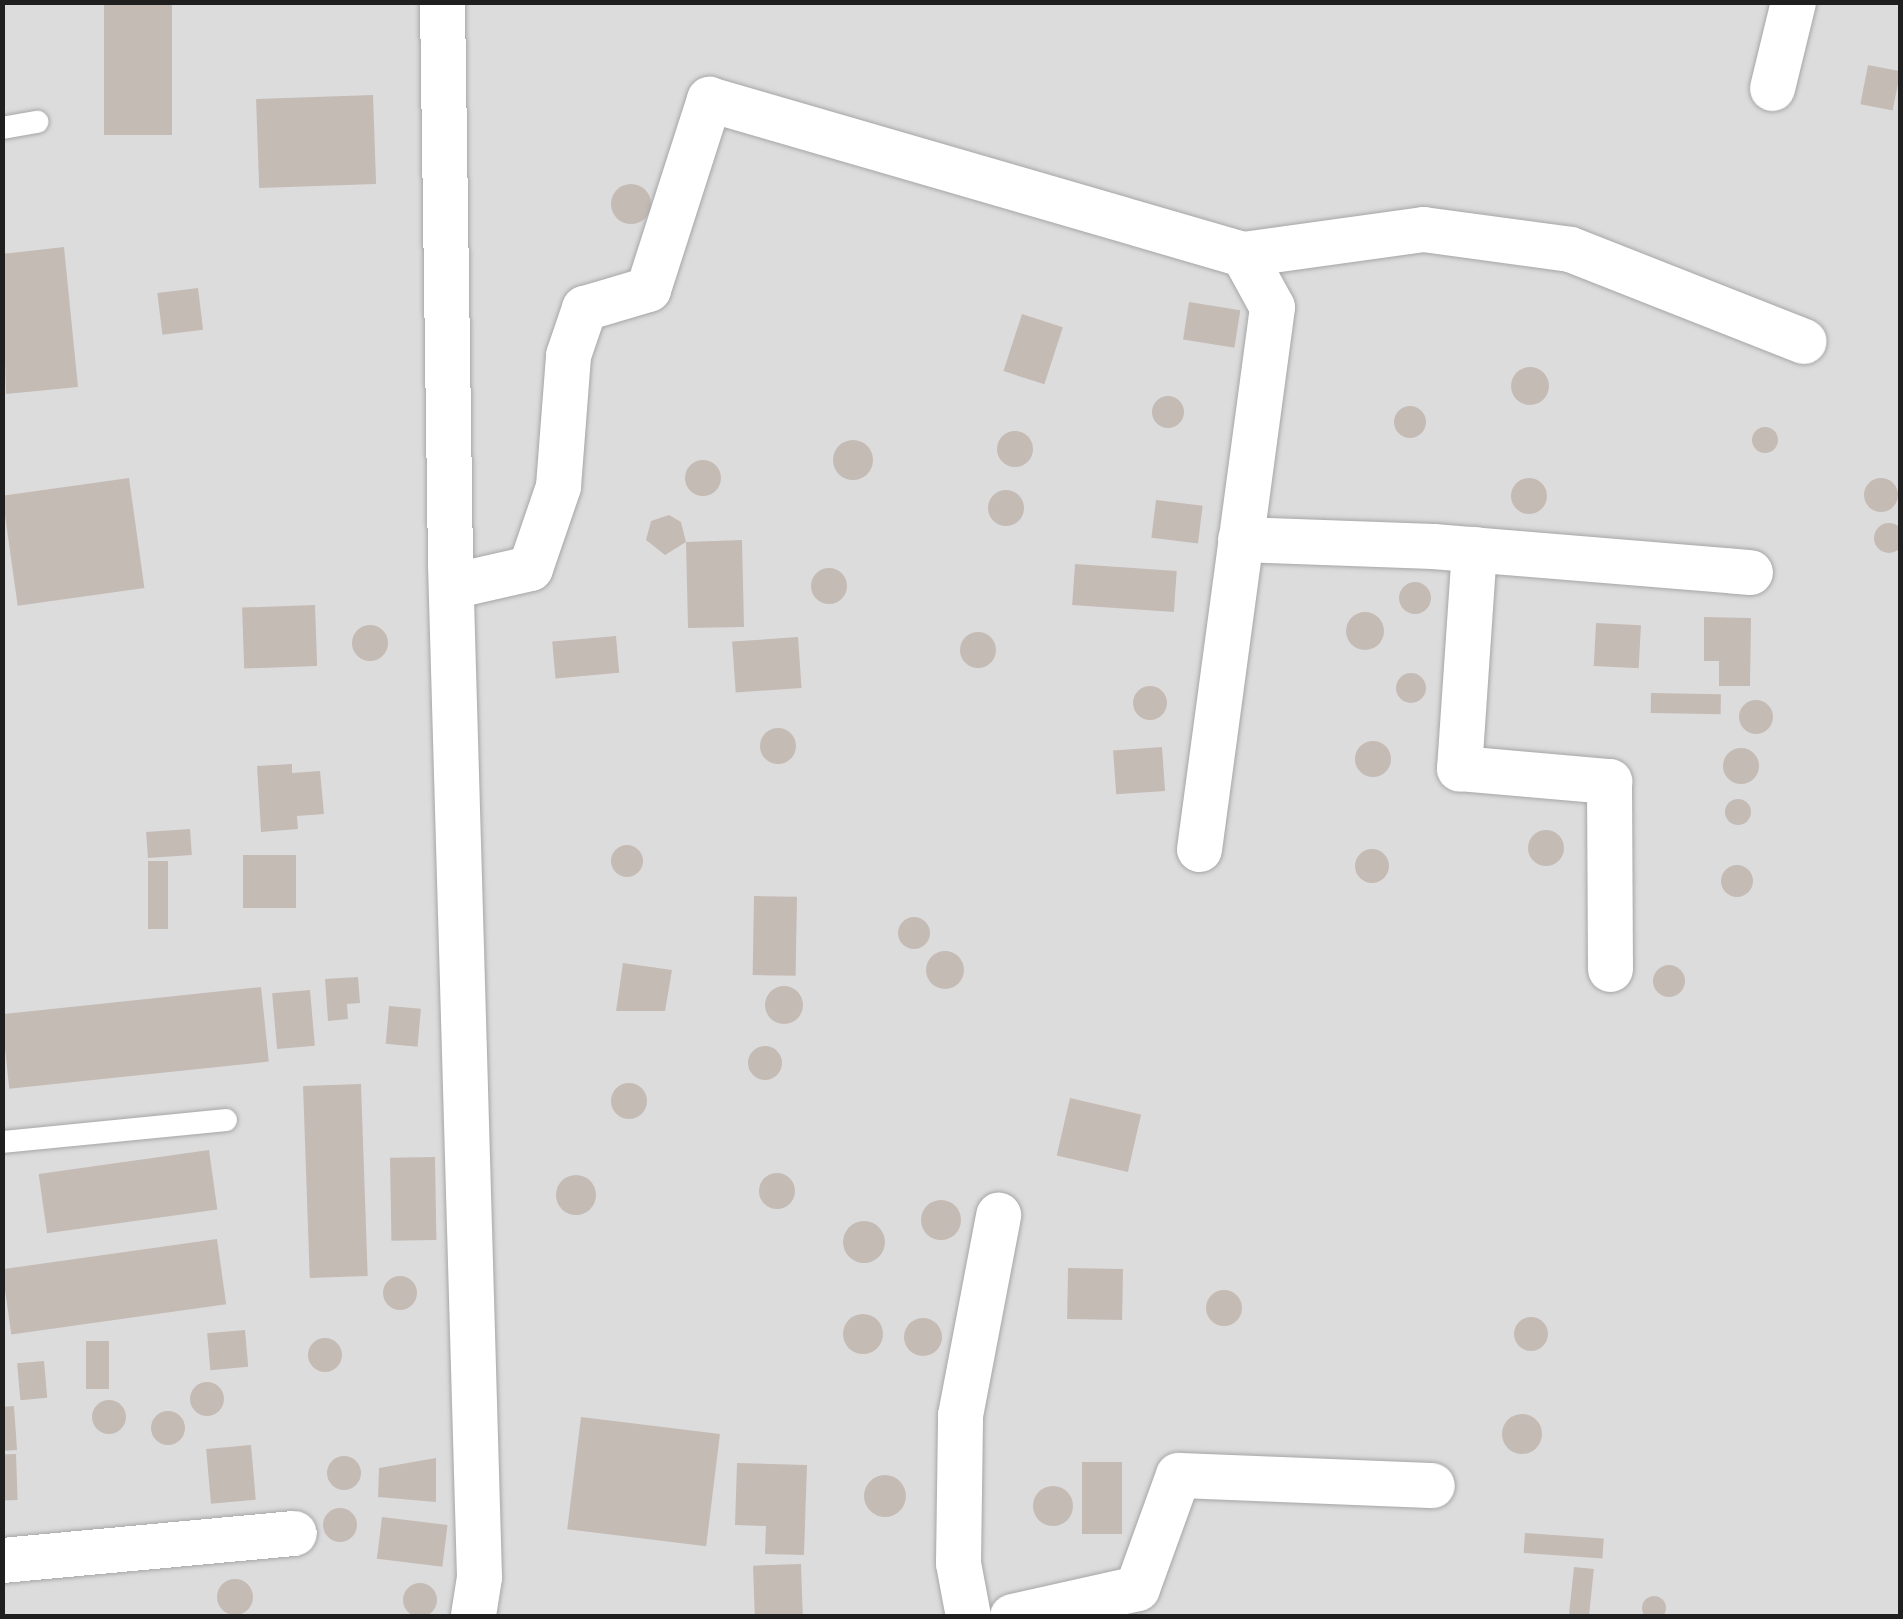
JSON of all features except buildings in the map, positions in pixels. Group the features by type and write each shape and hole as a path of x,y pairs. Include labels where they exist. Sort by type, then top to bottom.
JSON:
{"street":[{"path":"442,2 451,586 478,1578 473,1616"},
{"path":"1772,88 1793,2"},
{"path":"451,586 530,568 558,486 568,356 584,308 648,290 709,99 1243,254 1423,229 1570,249 1803,341"},
{"path":"1199,850 1272,306 1243,254"},
{"path":"1240,539 1474,549 1750,572"},
{"path":"1474,549 1459,768 1608,781 1610,969"},
{"path":"968,1616 958,1564 960,1415 998,1215"},
{"path":"1012,1616 1137,1588 1178,1475 1432,1486"},
{"path":"2,1560 294,1533"}],"lane":[{"path":"2,128 37,122"},
{"path":"2,1142 226,1120"}],"shaded area":[{"path":"3,3 1900,3 1900,1616 3,1616"}]}
